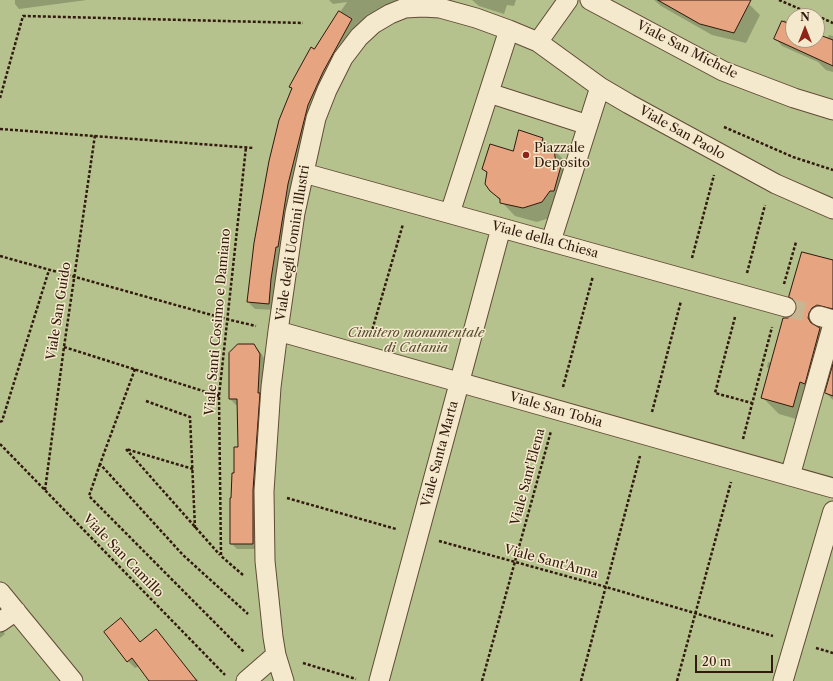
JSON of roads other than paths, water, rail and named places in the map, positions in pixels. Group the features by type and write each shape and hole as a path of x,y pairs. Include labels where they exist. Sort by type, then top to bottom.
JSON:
{"street":[{"path":"538,42 568,0"},
{"name":"Viale San Michele","path":"590,0 723,71 794,98 833,110"},
{"name":"Viale degli Uomini Illustri","path":"284,681 275,646 265,561 264,491 271,387 295,213 316,118 327,90 343,58 358,37 373,24 390,14 405,8 440,8 476,18 538,42"},
{"path":"450,213 509,30"},
{"name":"Viale San Paolo","path":"538,42 600,87 636,108 776,184 833,209"},
{"path":"551,241 600,87"},
{"path":"489,93 588,125"},
{"name":"Viale della Chiesa","path":"304,172 786,307"},
{"name":"Viale Santa Marta","path":"379,681 501,228"},
{"path":"790,476 828,320"},
{"name":"Viale San Tobia","path":"278,331 833,488"},
{"path":"783,681 833,511"},
{"path":"0,592 73,681"},
{"path":"0,622 16,610"},
{"path":"246,681 261,668 275,646"}],"tunnel":[{"path":"786,307 819,316"}],"place":[{"name":"Piazzale Deposito","path":"526,155"}],"park label":[{"name":"Cimitero monumentale di Catania","path":"416,340"}]}
